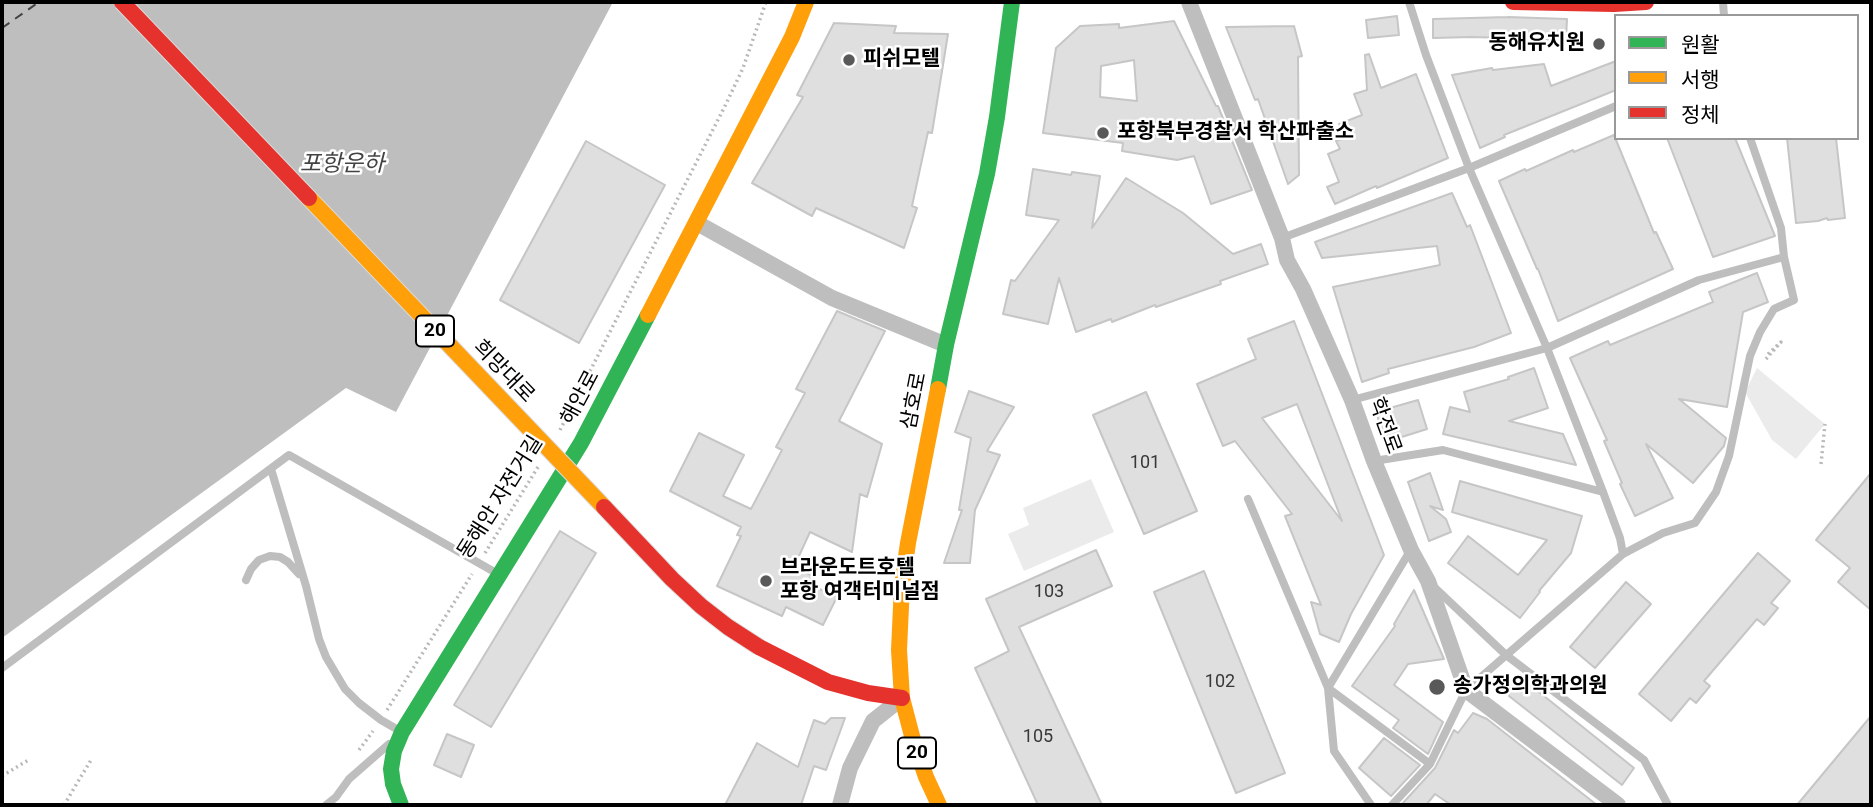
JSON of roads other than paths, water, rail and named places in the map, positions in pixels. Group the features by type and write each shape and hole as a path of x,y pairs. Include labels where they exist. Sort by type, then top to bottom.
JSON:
{"main road":[{"name":"희망대로","path":"122,2 672,579 701,606 759,647 828,682 868,693 902,698"},
{"name":"해안로","path":"401,805 393,785 391,769 394,751 402,732 581,443 792,37 806,2"},
{"name":"삼호로","path":"939,805 926,777 902,698 899,650 902,585 946,345 987,174 1012,2"},
{"path":"1513,2 1614,5 1646,2"}],"street":[{"name":"학전로","path":"1189,2 1283,238 1287,260 1303,289 1352,400 1411,550 1428,581 1466,690"},
{"path":"697,223 832,298 946,345"},
{"path":"1466,690 1618,805"},
{"path":"840,805 850,768 873,721 902,698"}],"lane":[{"path":"1409,2 1469,168 1547,348 1604,492 1623,554"},
{"path":"1283,238 1469,168 1614,107"},
{"path":"1392,805 1430,764 1466,690 1623,554 1663,533 1695,523 1716,492 1729,456 1750,356 1774,309 1794,300 1784,257 1781,228 1751,140"},
{"path":"1352,400 1547,348 1699,279 1784,257"},
{"path":"1374,461 1443,450 1604,492"},
{"path":"2,668 289,455 501,575"},
{"path":"271,469 319,639 334,673 359,703 402,732 349,779 336,797 326,805"},
{"path":"1248,499 1328,688 1334,751 1371,805"},
{"path":"1328,688 1411,550"},
{"path":"246,580 259,560 270,556 280,557 296,569 306,586"},
{"path":"1428,581 1506,655 1644,760 1668,805"},
{"path":"1328,688 1430,764"}],"water":[{"name":"포항운하","path":"2,2 613,2 396,412 346,388 2,638"}],"place":[{"name":"동해유치원","path":"1599,44"},
{"name":"피쉬모텔","path":"849,60"},
{"name":"포항북부경찰서 학산파출소","path":"1103,133"},
{"name":"브라운도트호텔 포항 여객터미널점","path":"766,581"},
{"name":"송가정의학과의원","path":"1437,687"}]}
